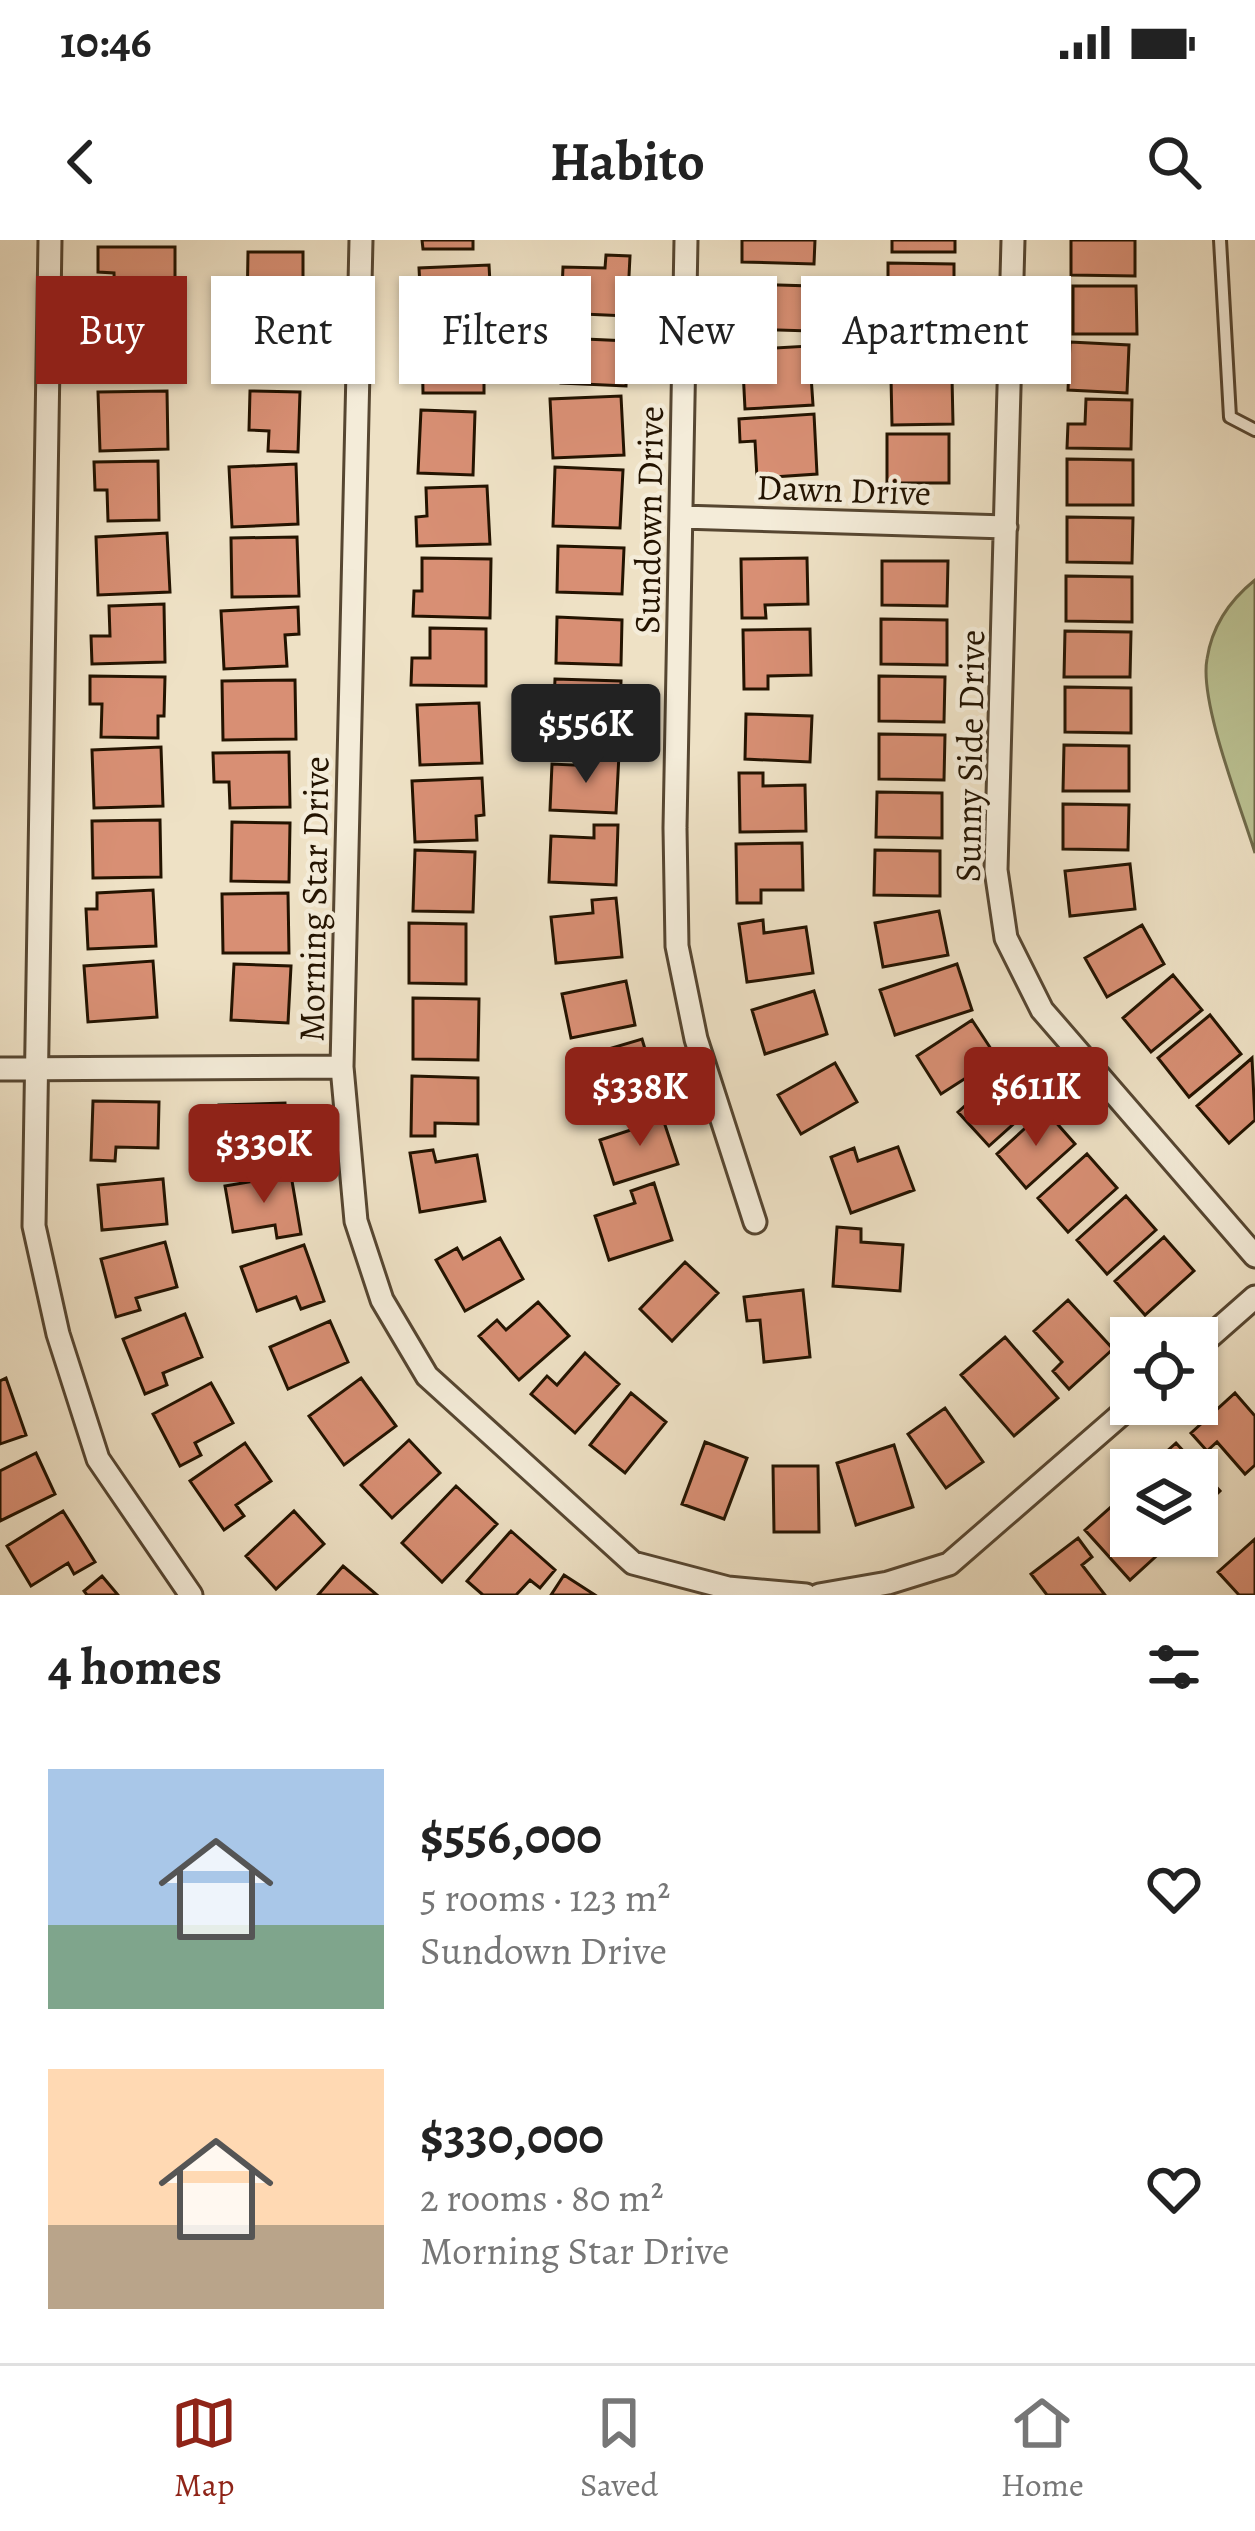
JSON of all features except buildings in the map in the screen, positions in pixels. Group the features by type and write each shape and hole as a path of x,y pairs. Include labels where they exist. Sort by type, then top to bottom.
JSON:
{"street":[{"path":"50,240 34,1226 58,1334 98,1460 191,1595"},
{"name":"Morning Star Drive","path":"361,240 342,1067 356,1221 382,1300 427,1376 633,1563 728,1588 806,1595"},
{"name":"Sundown Drive","path":"686,240 677,946 696,1039 755,1222"},
{"name":"Sunny Side Drive","path":"1013,240 996,870 1006,938 1042,1010 1255,1256"},
{"name":"Dawn Drive","path":"681,517 1006,527"},
{"path":"0,1069 342,1067"},
{"path":"1218,1330 1255,1297"},
{"path":"818,1595 889,1583 949,1564 1110,1424"}],"lane":[{"path":"1220,240 1229,417 1255,430"}],"green space":[{"path":"1255,580 1255,853 1215,727 1206,678 1209,647 1218,625"}]}
